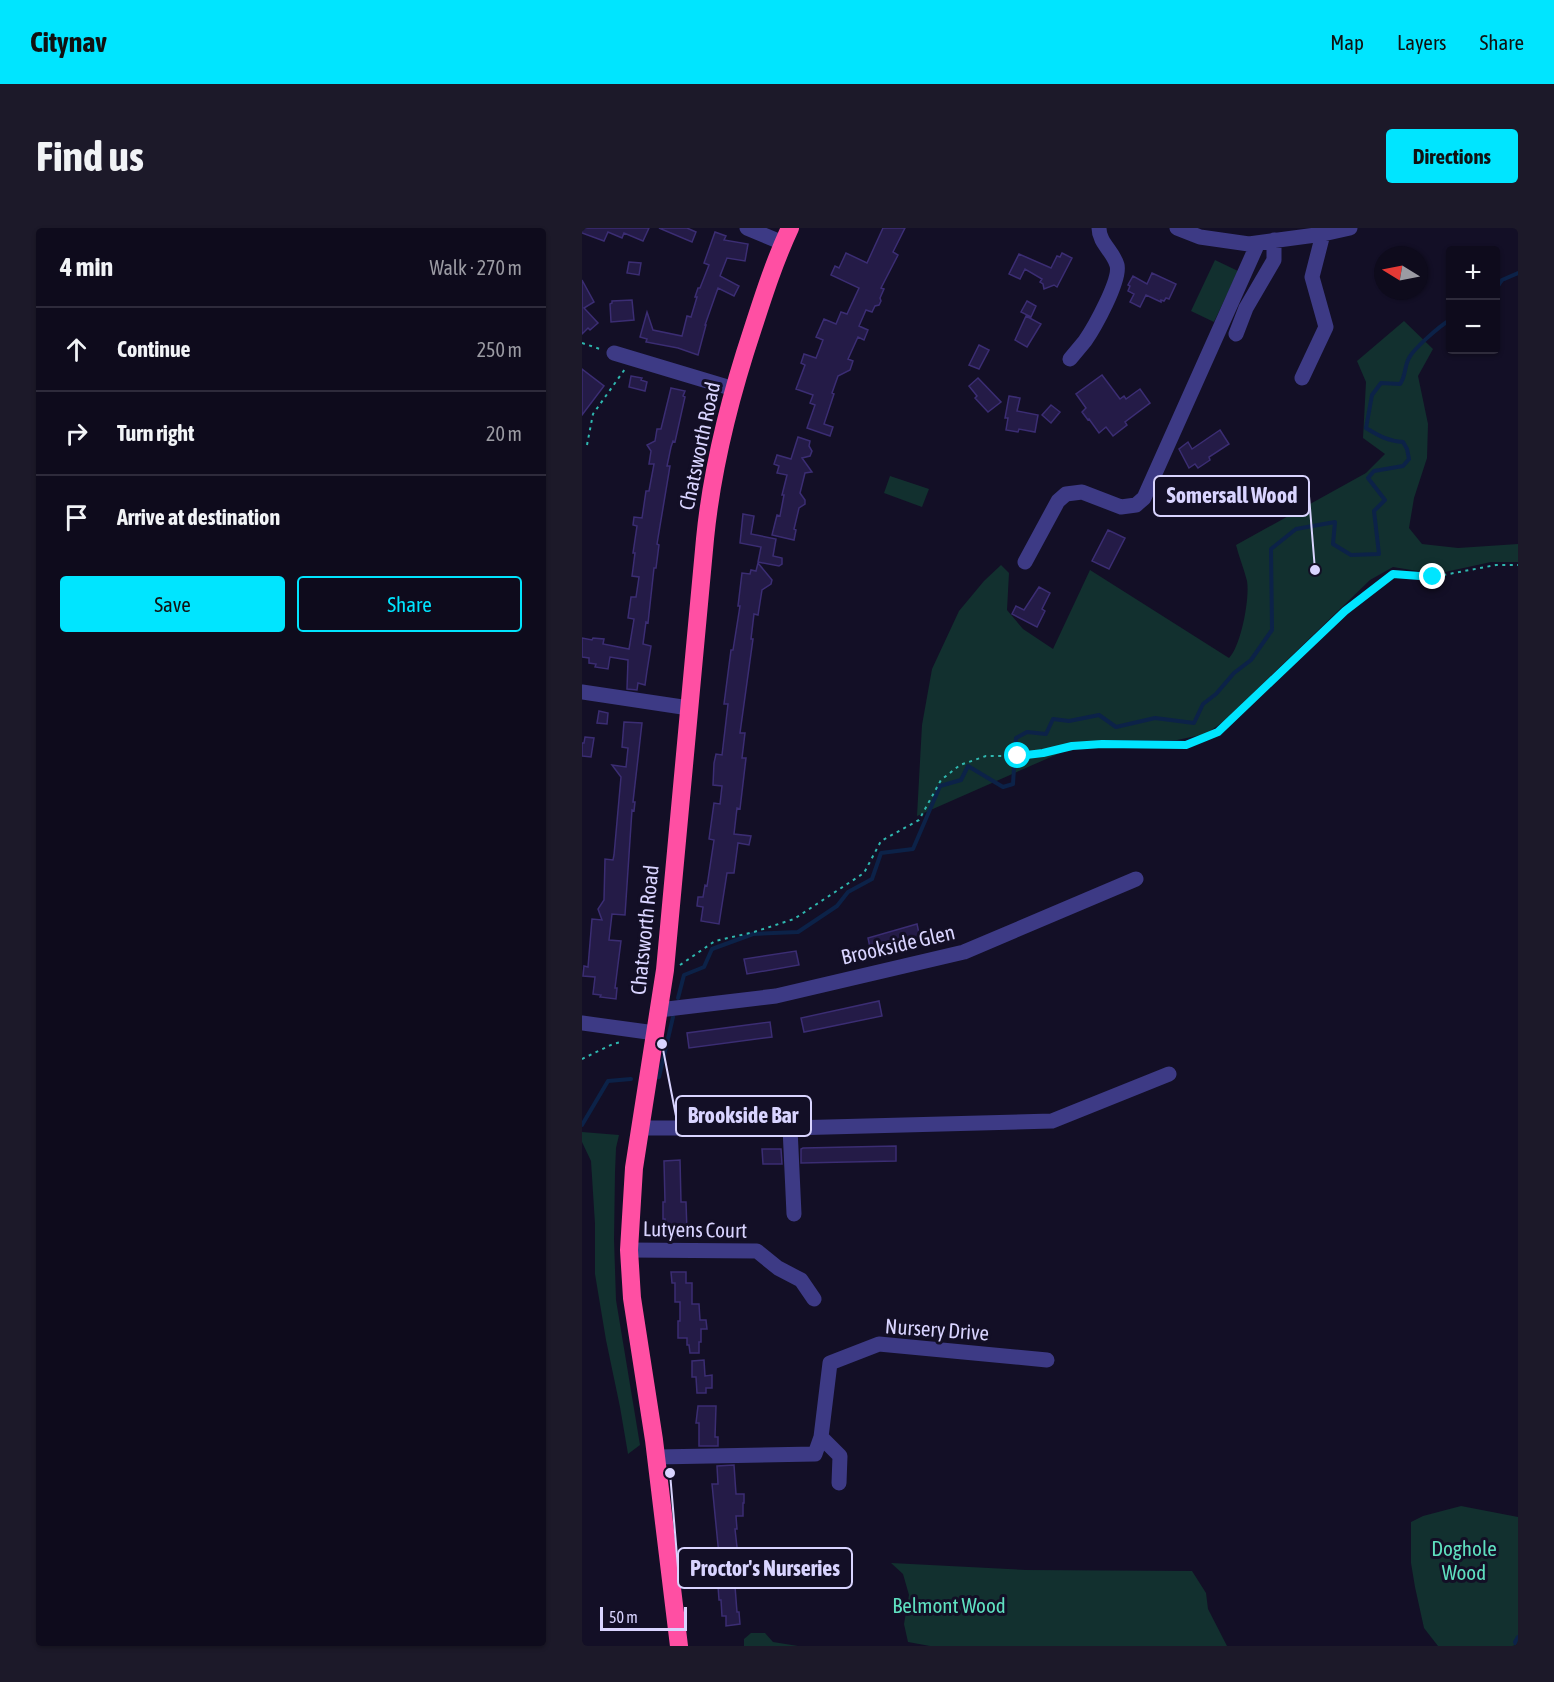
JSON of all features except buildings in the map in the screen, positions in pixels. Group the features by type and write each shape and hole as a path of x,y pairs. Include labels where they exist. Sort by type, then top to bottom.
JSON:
{"highway":[{"name":"Chatsworth Road","path":"679,1646 656,1457 632,1298 629,1250 634,1168 665,970 708,513 716,459 734,388 786,236"}],"street":[{"path":"747,228 786,236"},
{"path":"1070,359 1089,334 1110,296 1117,276 1118,269 1100,237 1099,228"},
{"path":"1177,228 1200,237 1249,244 1350,228"},
{"path":"1302,378 1326,327 1312,277 1323,234"},
{"path":"1236,334 1246,308 1274,260 1274,240"},
{"path":"1025,562 1058,501 1066,494 1082,492 1121,507 1136,506 1144,498 1258,243"},
{"path":"614,353 734,388"},
{"path":"582,692 689,708"},
{"name":"Brookside Glen","path":"659,1010 776,996 964,952 1136,879"},
{"path":"582,1023 655,1033"},
{"path":"640,1128 790,1128 1053,1121 1169,1074"},
{"path":"790,1128 794,1214"},
{"name":"Lutyens Court","path":"629,1250 757,1251 778,1268 801,1280 814,1299"},
{"name":"Nursery Drive","path":"821,1437 830,1363 879,1344 1047,1360"},
{"path":"656,1457 814,1454 821,1437 840,1456 839,1483"}],"path":[{"path":"582,343 614,353"},
{"path":"587,445 593,414 631,358"},
{"path":"665,970 672,970 715,941 794,919 864,873 881,841 919,820 941,780 960,765 986,756 1011,757 1072,746 1186,745 1218,732 1345,611 1393,574 1433,577 1496,565 1518,565"},
{"path":"582,1059 613,1044 623,1042"}],"green space":[{"path":"1215,260 1238,271 1214,322 1191,311"},
{"path":"1404,321 1433,349 1418,376 1428,424 1427,458 1414,498 1409,528 1422,544 1458,548 1518,544 1518,562 1491,562 1436,574 1393,567 1370,580 1224,721 1206,734 1177,740 1102,740 1069,749 917,816 922,725 932,669 959,611 984,581 1001,565 1009,573 1007,610 1023,629 1053,649 1090,570 1229,658 1241,633 1248,589 1236,545 1366,473 1385,454 1363,438 1366,382 1357,361"},
{"path":"890,476 929,489 922,507 884,493"},
{"path":"582,1132 619,1135 615,1172 616,1300 640,1445 628,1454 595,1274 591,1161 582,1142"},
{"name":"Doghole Wood","path":"1461,1506 1518,1517 1518,1646 1438,1646 1424,1628 1411,1563 1411,1522 1423,1516"},
{"name":"Belmont Wood","path":"891,1563 1026,1570 1192,1571 1206,1593 1208,1609 1227,1646 930,1646 908,1642 904,1624 909,1595 903,1574"},
{"path":"751,1633 765,1633 773,1642 798,1646 744,1646 744,1639"}],"waterway":[{"path":"1500,283 1518,273"},
{"path":"678,998 684,975 704,967 712,949 753,934 798,932 837,906 848,892 872,879 881,853 913,849 940,786 961,780 968,766 1003,787 1013,784 1016,738 1027,732 1046,734 1053,719 1069,721 1099,715 1116,727 1155,718 1194,723 1203,704 1216,694 1234,673 1251,660 1272,630 1271,549 1296,529 1335,522 1333,544 1351,555 1379,554 1374,511 1385,500 1368,478 1374,471 1403,466 1409,459 1403,442 1384,438 1366,428 1372,395 1381,383 1400,384 1407,361 1412,354 1446,323"},
{"path":"654,1078 659,1077 673,1017"},
{"path":"582,1125 608,1081 631,1079"},
{"path":"1517,1646 1515,1642 1518,1637"}],"place":[{"name":"Somersall Wood","path":"1315,570"},
{"name":"Brookside Bar","path":"662,1044"},
{"name":"Proctor's Nurseries","path":"670,1473"}],"route":[{"path":"1018,756 1072,746 1102,744 1186,745 1218,732 1345,611 1393,574 1433,577"}]}
